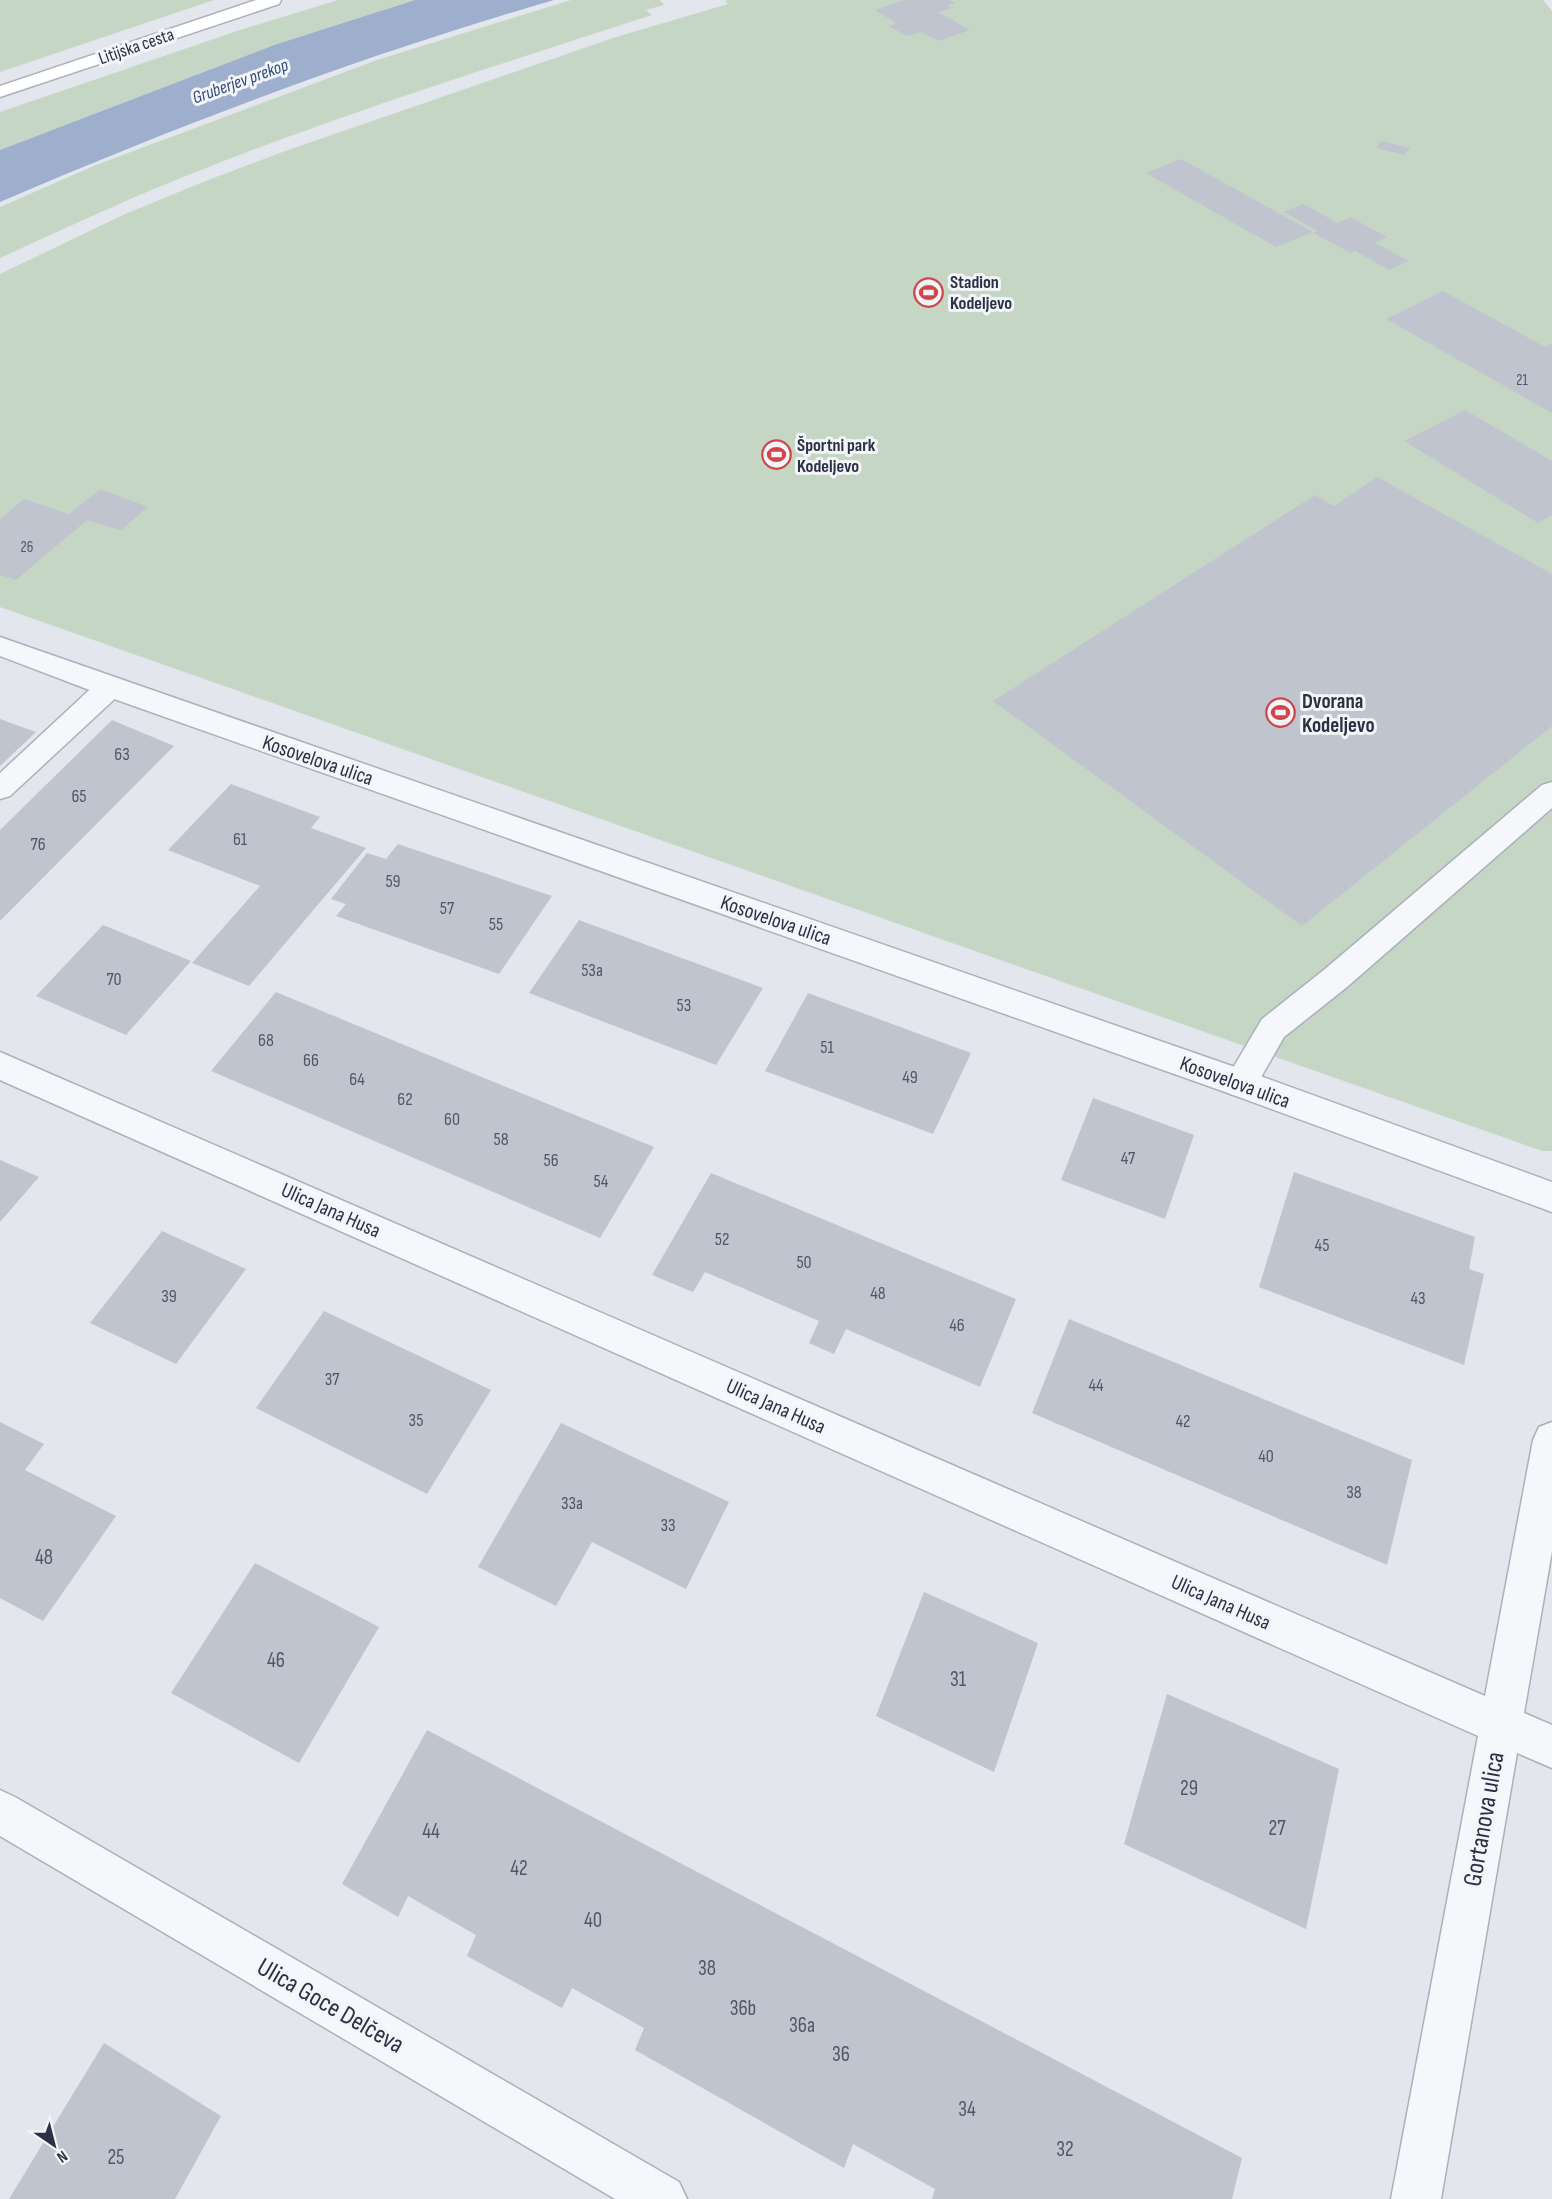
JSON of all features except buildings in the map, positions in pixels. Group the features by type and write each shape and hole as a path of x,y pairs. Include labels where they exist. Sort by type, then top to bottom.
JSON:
{"main road":[{"name":"Litijska cesta","path":"0,92 273,0"}],"street":[{"name":"Kosovelova ulica","path":"0,646 110,687 1240,1083 1552,1197"},
{"path":"0,789 110,687"},
{"path":"1240,1083 1273,1028 1344,971 1552,792"},
{"name":"Ulica Jana Husa","path":"0,1065 1552,1747"},
{"name":"Gortanova ulica","path":"1416,2199 1552,1440"},
{"name":"Ulica Goce Delčeva","path":"0,1812 662,2199"}],"green space":[{"path":"0,0 214,0 0,72"},
{"path":"338,0 415,0 274,45 0,150 0,112 240,30"},
{"path":"571,0 660,0 664,5 646,10 652,15 408,95 226,160 124,202 0,258 0,207 96,165 377,60"},
{"name":"Športni park Kodeljevo","path":"1543,0 1552,11 1552,1151 1542,1151 0,607 0,274 123,215 288,150 616,37 728,4 725,1"}],"water":[{"name":"Gruberjev prekop","path":"415,0 554,0 413,44 274,92 136,145 0,202 0,150 274,45"}],"place":[{"name":"Stadion Kodeljevo","path":"929,292"},
{"name":"Športni park Kodeljevo","path":"776,455"},
{"name":"Dvorana Kodeljevo","path":"1281,713"}]}
